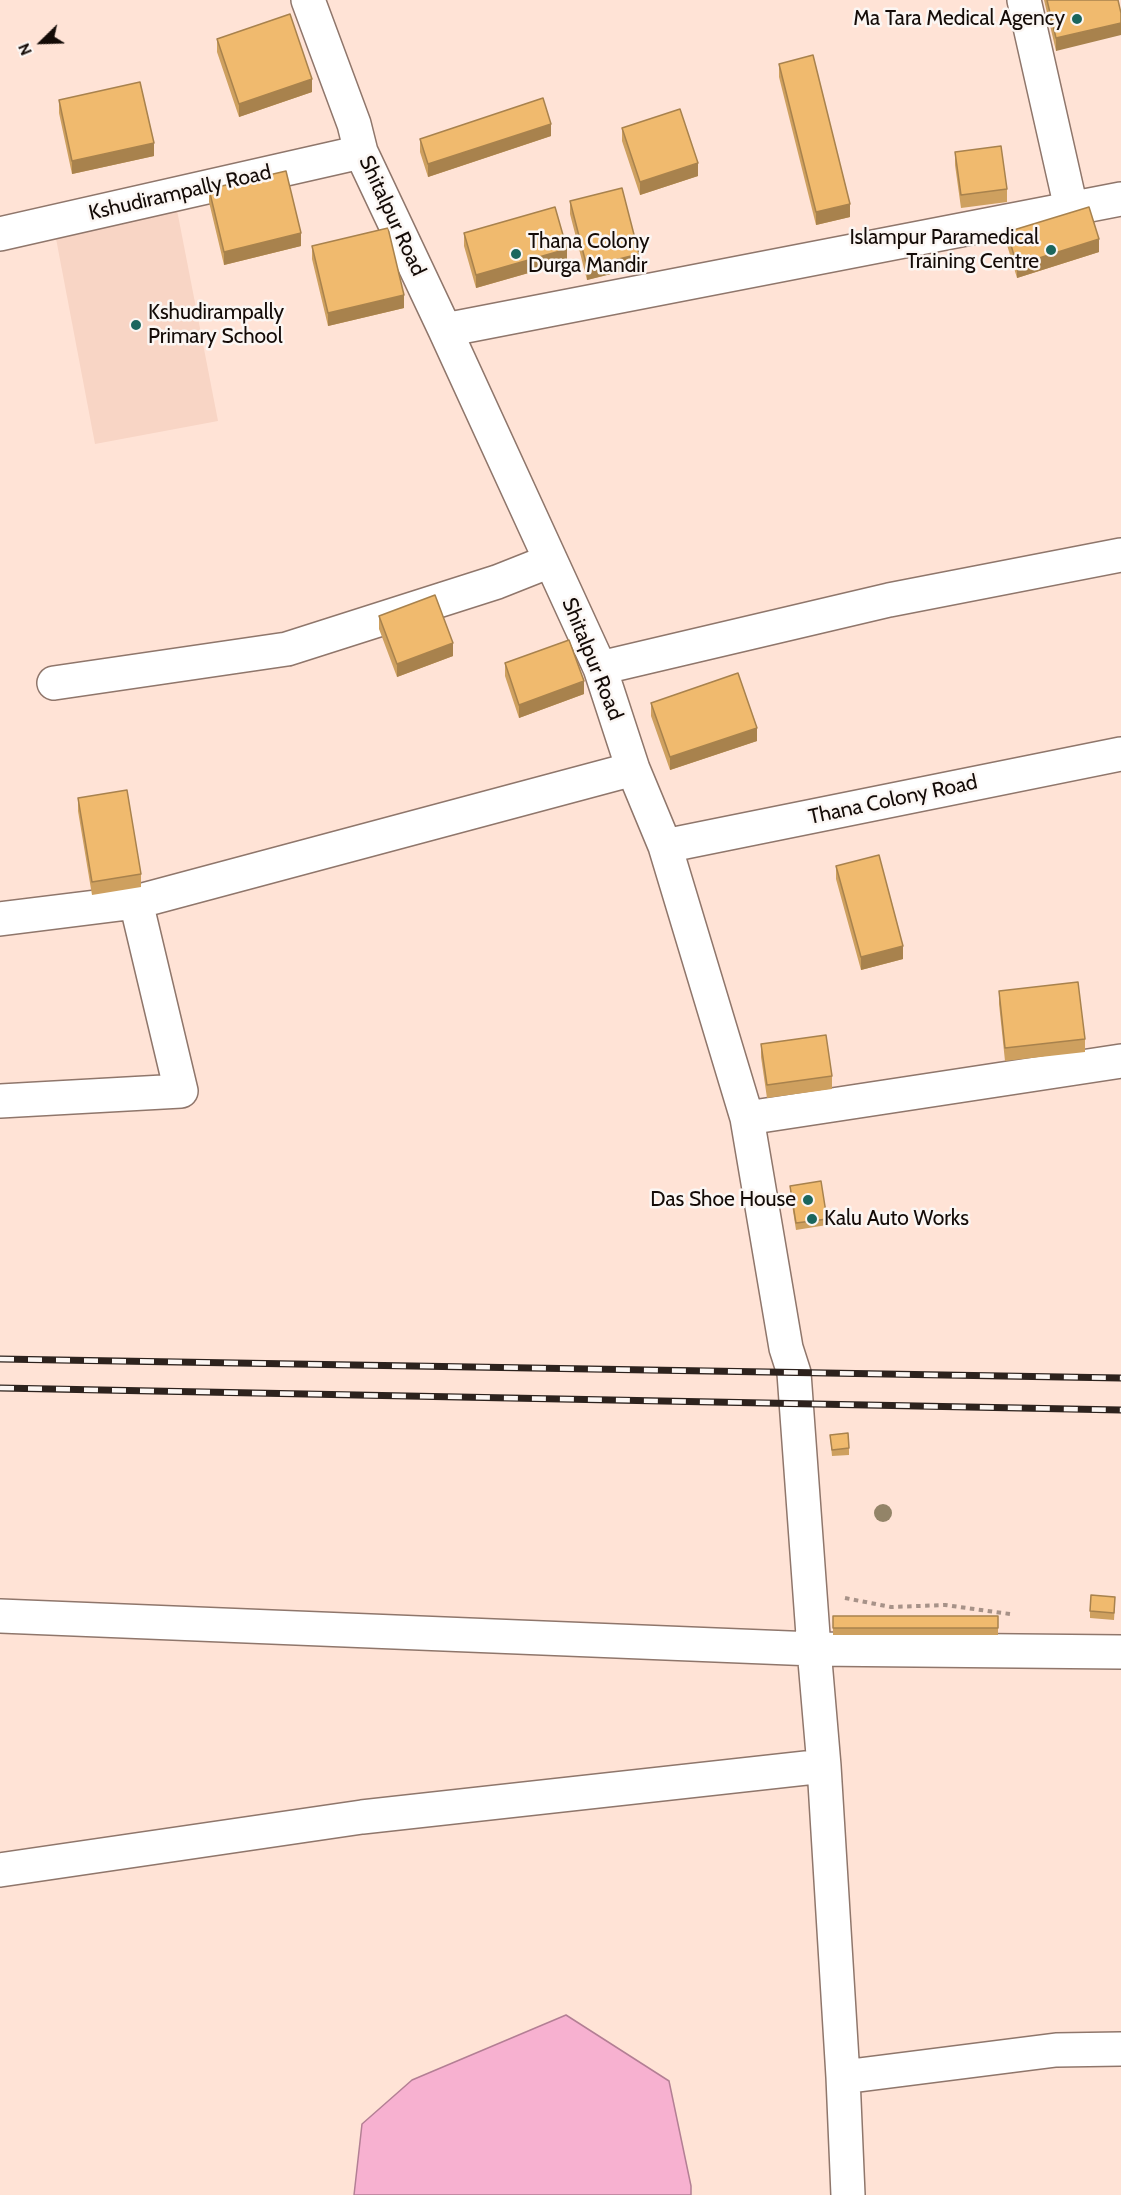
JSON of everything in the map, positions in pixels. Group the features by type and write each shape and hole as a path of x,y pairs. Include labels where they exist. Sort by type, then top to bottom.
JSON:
{"street":[{"name":"Shitalpur Road","path":"308,0 354,124 361,152 600,668 633,769 665,846 747,1118 786,1348 794,1373 824,1766 848,2195"},
{"path":"1024,0 1071,208"},
{"name":"Kshudirampally Road","path":"0,234 361,152"},
{"path":"445,330 1121,199"},
{"path":"600,668 889,600 1121,555"},
{"path":"54,683 287,649 497,582 550,561"},
{"name":"Thana Colony Road","path":"665,846 1121,754"},
{"path":"0,919 136,902 633,769"},
{"path":"0,1101 182,1091 136,902"},
{"path":"747,1118 1121,1061"},
{"path":"0,1616 814,1649 1121,1652"},
{"path":"0,1870 362,1816 824,1766"},
{"path":"843,2077 1056,2050 1121,2049"}],"path":[{"path":"811,1592 891,1607 945,1605 1013,1614"}],"shaded area":[{"name":"Kshudirampally Primary School","path":"176,205 218,421 95,444 54,228"},
{"path":"566,2015 669,2081 691,2195 354,2195 362,2124 412,2080"}],"building":[{"path":"1047,0 1118,0 1121,23 1056,38"},
{"path":"290,14 312,79 239,104 217,39"},
{"path":"813,55 850,204 816,212 779,64"},
{"path":"140,82 154,143 72,161 59,100"},
{"path":"543,98 551,124 428,164 420,139"},
{"path":"680,109 698,163 640,182 622,128"},
{"path":"1001,146 1007,189 961,195 955,152"},
{"path":"286,171 301,233 224,252 209,189"},
{"path":"622,188 639,254 587,267 570,201"},
{"name":"Thana Colony Durga Mandir","path":"555,207 567,249 476,275 464,233"},
{"path":"1089,207 1099,239 1017,265 1007,232"},
{"path":"388,228 404,295 328,313 312,246"},
{"path":"435,595 453,643 397,664 379,616"},
{"path":"569,640 584,681 519,705 505,663"},
{"path":"738,673 757,728 670,757 651,703"},
{"path":"127,790 141,874 92,882 78,798"},
{"path":"879,855 903,946 861,957 836,866"},
{"path":"1078,982 1085,1039 1005,1048 999,991"},
{"path":"826,1035 832,1076 767,1085 761,1044"},
{"path":"821,1181 827,1219 796,1223 790,1186"},
{"path":"848,1433 849,1448 832,1450 830,1435"},
{"path":"1091,1595 1115,1597 1114,1613 1090,1611"},
{"path":"833,1616 998,1616 998,1628 833,1628"}],"railway":[{"path":"0,1359 1121,1378"},
{"path":"0,1388 1121,1410"}],"place":[{"name":"Ma Tara Medical Agency","path":"1077,19"},
{"name":"Islampur Paramedical Training Centre","path":"1051,250"},
{"name":"Thana Colony Durga Mandir","path":"516,254"},
{"name":"Kshudirampally Primary School","path":"136,325"},
{"name":"Das Shoe House","path":"808,1200"},
{"name":"Kalu Auto Works","path":"812,1219"}]}
